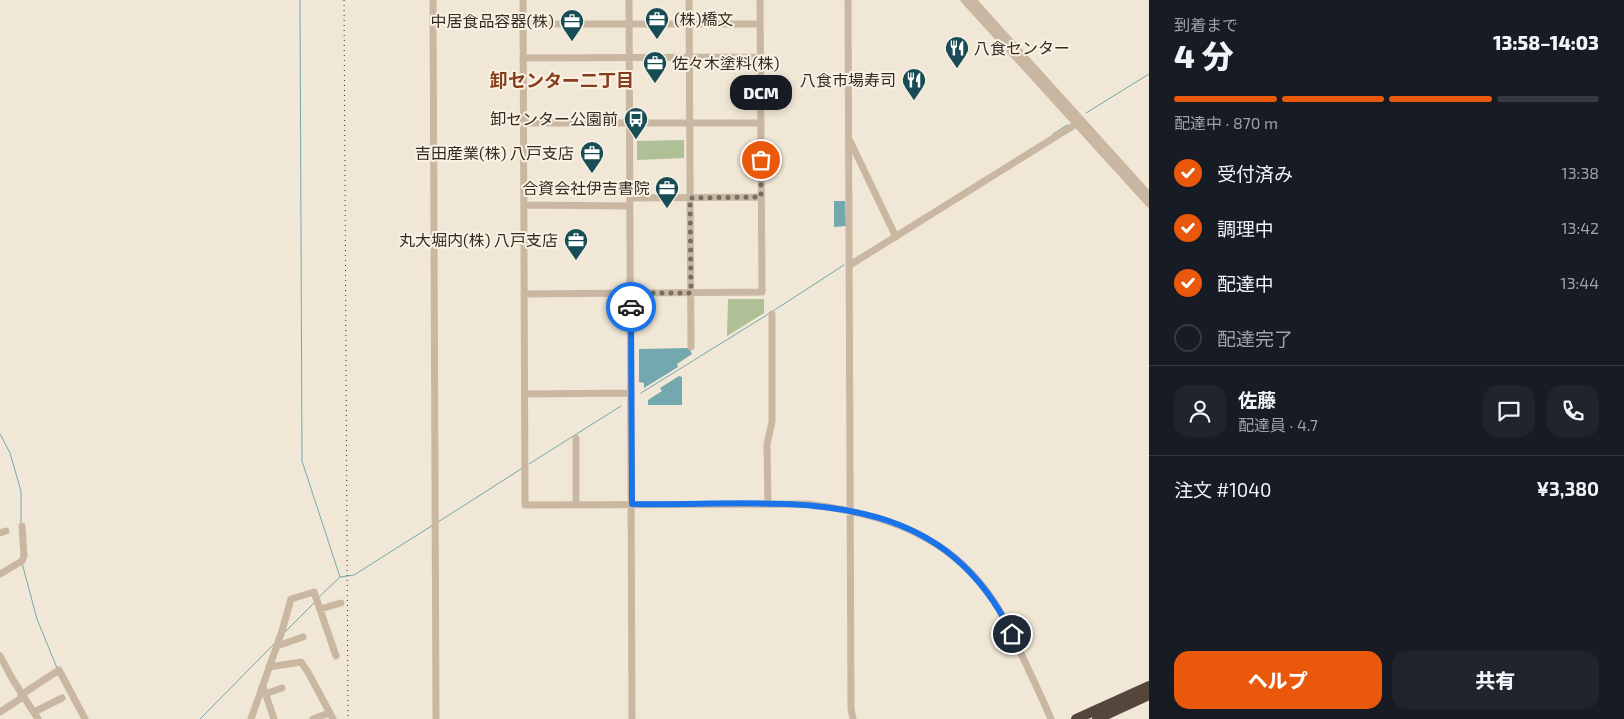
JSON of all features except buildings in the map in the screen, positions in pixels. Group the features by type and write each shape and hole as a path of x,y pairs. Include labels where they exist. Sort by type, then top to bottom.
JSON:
{"highway":[{"path":"1076,719 1149,684"},
{"path":"1097,719 1149,696"}],"street":[{"path":"433,0 436,719"},
{"path":"523,0 525,505 808,504 876,517 913,530 951,554 968,569 994,600 1051,719"},
{"path":"629,0 632,719"},
{"path":"689,0 691,347"},
{"path":"524,294 762,292 760,0"},
{"path":"848,0 851,709 853,719"},
{"path":"964,0 1149,204"},
{"path":"973,0 1149,195"},
{"path":"523,24 760,24"},
{"path":"523,58 760,57"},
{"path":"523,123 760,123"},
{"path":"850,265 1076,124"},
{"path":"849,138 896,237"},
{"path":"524,206 690,198 761,197"},
{"path":"768,504 767,444 772,422 772,314"},
{"path":"525,394 631,393"},
{"path":"576,438 576,504"},
{"path":"0,574 22,561 24,556 22,526"},
{"path":"251,719 277,646 291,599 314,592 336,656"},
{"path":"320,609 341,603"},
{"path":"277,646 303,638"},
{"path":"0,656 22,696 38,719"},
{"path":"269,667 301,662 331,716 312,719"},
{"path":"5,719 1,712 59,670 85,719"},
{"path":"262,686 274,719"},
{"path":"265,694 282,688"},
{"path":"34,712 62,698"}],"green space":[{"path":"684,140 684,158 637,160 637,141"},
{"path":"728,299 764,299 764,313 727,336"}],"water":[{"path":"834,201 845,201 846,226 834,227"},
{"path":"689,348 692,354 677,364 678,367 644,388 644,383 639,382 639,349"},
{"path":"679,376 682,377 682,405 648,405 648,400 662,391 660,388"}],"waterway":[{"path":"300,0 302,461 340,577"},
{"path":"1086,113 1149,74"},
{"path":"1053,134 1067,125"},
{"path":"773,311 844,265"},
{"path":"641,393 770,313"},
{"path":"529,464 621,406"},
{"path":"0,434 10,453 21,491 21,522"},
{"path":"438,522 521,469"},
{"path":"319,597 340,577 354,575 433,525"},
{"path":"22,563 37,619 57,668"},
{"path":"284,633 315,602"},
{"path":"200,719 275,643"}],"railway":[{"path":"344,0 348,719"}],"way so far":[{"path":"631,307 631,293 691,293 690,198 761,197 761,160"}],"place":[{"name":"(株)橋文","path":"657,40"},
{"name":"中居食品容器(株)","path":"572,42"},
{"name":"八食センター","path":"957,69"},
{"name":"佐々木塗料(株)","path":"655,84"},
{"name":"八食市場寿司","path":"914,101"},
{"name":"卸センター公園前","path":"636,140"},
{"name":"DCM","path":"761,160"},
{"name":"吉田産業(株) 八戸支店","path":"592,174"},
{"name":"合資会社伊吉書院","path":"667,209"},
{"name":"丸大堀内(株) 八戸支店","path":"576,261"}],"district":[{"name":"卸センター二丁目","path":"562,81"}],"route":[{"path":"631,307 632,504 808,504 851,511 892,522 913,530 935,543 968,569 994,600 1012,634"}]}
